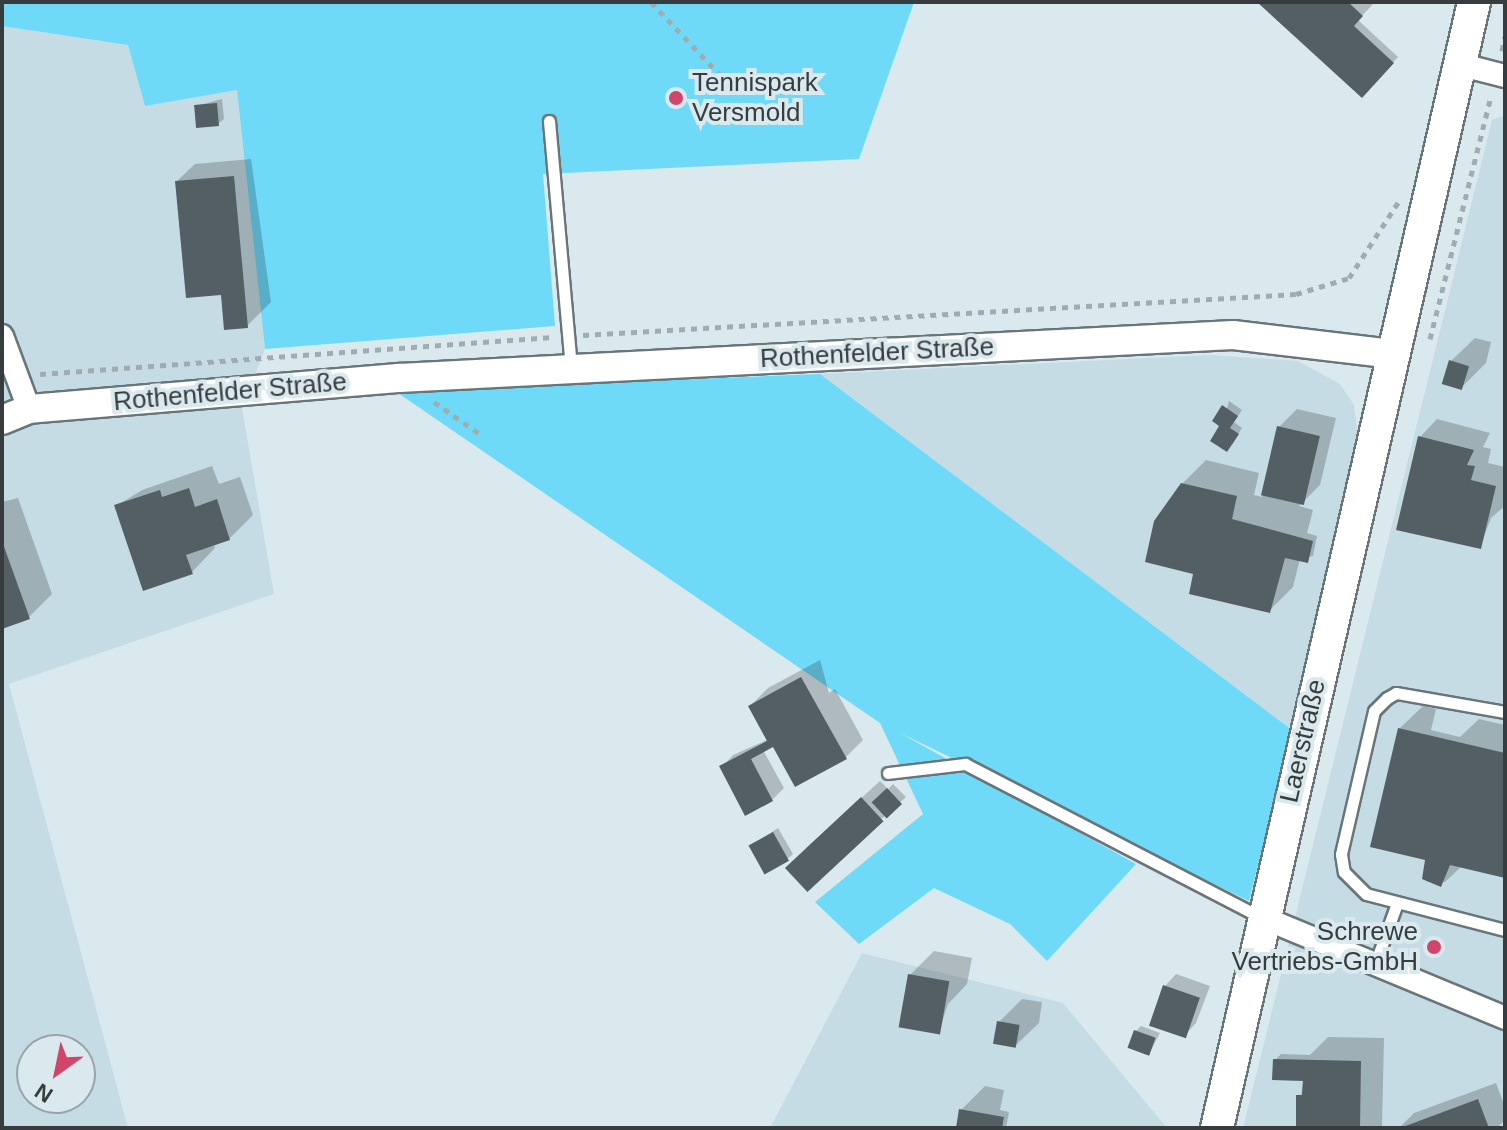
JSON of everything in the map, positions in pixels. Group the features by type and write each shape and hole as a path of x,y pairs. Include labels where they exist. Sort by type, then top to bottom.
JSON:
{"main road":[{"path":"1392,354 1474,2"},
{"name":"Laerstraße","path":"1217,1128 1392,354"}],"street":[{"path":"1458,64 1501,75"},
{"name":"Rothenfelder Straße","path":"2,420 29,409 399,378 1233,335 1392,354"},
{"path":"2,336 29,409"},
{"path":"1264,918 1505,1018"}],"lane":[{"path":"549,121 571,369"},
{"path":"1505,712 1396,693 1374,711 1341,854 1344,872 1354,885 1396,906 1505,930"},
{"path":"888,773 965,764 1264,918"},
{"path":"1375,964 1396,906"}],"path":[{"path":"651,2 739,95"},
{"path":"1461,209 1501,75 1505,36"},
{"path":"19,376 568,336 1296,294 1349,278 1401,198 1428,201"},
{"path":"399,378 480,434"}],"shaded area":[{"path":"2,2 914,2 859,159 543,174 555,326 265,349 237,90 145,106 128,45 2,26"},
{"path":"2,26 128,45 145,106 237,90 265,349 242,408 274,594 9,684 128,1128 2,1128"},
{"path":"1505,115 1505,1128 1243,1128 1492,120"},
{"path":"1209,355 1298,361 1340,384 1354,405 1358,436 1292,730 820,374"},
{"path":"820,374 1292,730 1249,901 900,733 1136,864 1047,961 1010,924 934,888 859,944 815,902 923,814 880,723 395,391"},
{"path":"862,953 1063,1003 1167,1128 770,1128"}],"building":[{"path":"1257,2 1348,2 1363,16 1354,26 1394,63 1362,98"},
{"path":"217,103 219,126 196,128 194,105"},
{"path":"234,176 248,328 224,330 221,295 186,298 175,181"},
{"path":"1449,360 1469,366 1462,390 1442,384"},
{"path":"1222,405 1238,416 1230,428 1239,434 1227,452 1210,441 1219,426 1212,421"},
{"path":"1277,426 1320,436 1304,505 1261,495"},
{"path":"1418,436 1474,450 1467,465 1475,466 1471,480 1496,486 1481,549 1396,530"},
{"path":"1181,483 1237,496 1232,519 1313,541 1308,563 1285,558 1270,613 1189,594 1193,574 1145,562 1154,521"},
{"path":"189,488 195,507 217,499 230,540 186,555 193,574 143,591 114,505 160,490 162,497"},
{"path":"2,541 30,619 2,629"},
{"path":"801,677 847,759 795,787 773,747 751,759 773,801 745,816 719,766 767,741 748,706"},
{"path":"1398,728 1505,753 1505,878 1450,865 1441,887 1422,879 1425,860 1370,847"},
{"path":"887,788 902,804 887,818 872,802"},
{"path":"861,797 884,821 807,892 785,868"},
{"path":"773,832 789,861 765,874 749,846"},
{"path":"908,974 949,981 940,1034 899,1027"},
{"path":"1163,985 1200,998 1186,1038 1149,1026"},
{"path":"997,1021 1020,1025 1016,1048 993,1044"},
{"path":"1134,1030 1156,1038 1149,1056 1128,1048"},
{"path":"1273,1059 1361,1061 1360,1128 1296,1128 1296,1095 1302,1095 1303,1081 1272,1080"},
{"path":"1478,1099 1489,1128 1400,1128"},
{"path":"959,1109 1004,1117 1002,1128 956,1128"}],"place":[{"name":"Tennispark Versmold","path":"676,98"},
{"name":"Schrewe Vertriebs-GmbH","path":"1434,947"}]}
